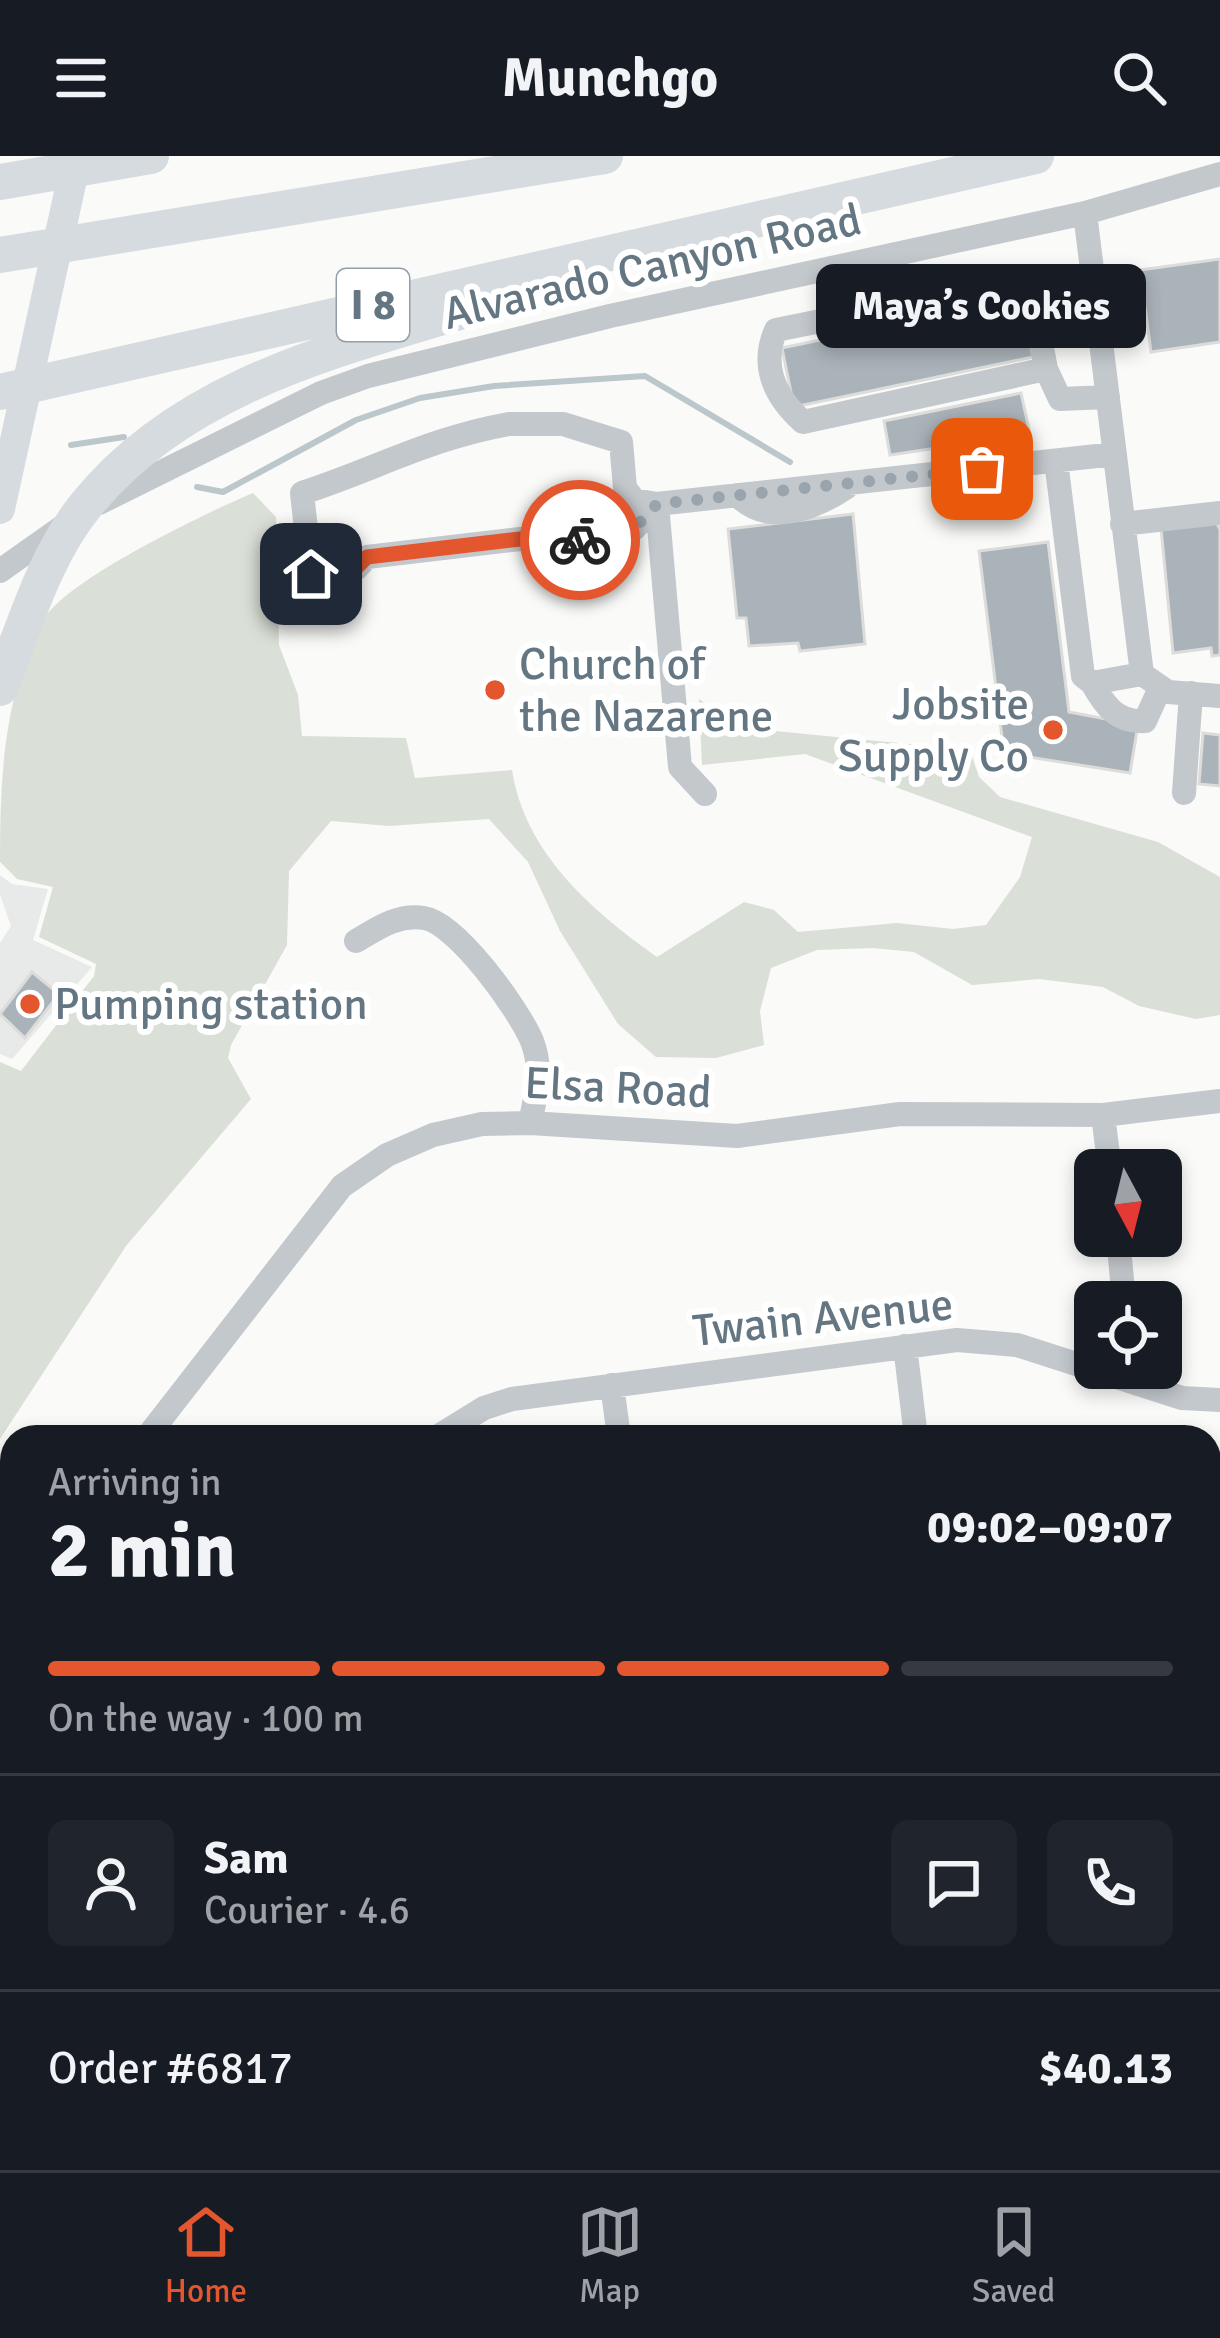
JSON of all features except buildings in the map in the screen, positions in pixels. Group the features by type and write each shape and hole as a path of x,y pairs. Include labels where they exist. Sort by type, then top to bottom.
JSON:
{"highway":[{"path":"0,182 151,156"},
{"path":"2,254 604,156"},
{"name":"I 8","path":"0,392 747,218 1036,156"},
{"path":"0,688 38,592 84,507 138,451 201,406 266,376 747,218"}],"main road":[{"path":"0,509 74,170"}],"street":[{"name":"Alvarado Canyon Road","path":"0,572 95,505 321,393 610,316 1085,212 1220,174"},
{"path":"1056,461 1083,676 1111,711 1129,721 1144,721 1151,681 1122,524 1085,212"},
{"path":"1046,369 803,422 779,400 766,352 776,330 1029,279 1046,369 1060,399 1108,397"},
{"path":"657,504 634,529 367,557 356,568 311,574 302,493 457,433 540,422 621,442 625,488 634,500 657,504 1115,454"},
{"path":"657,504 680,767 705,794"},
{"path":"1122,524 1220,513"},
{"path":"1092,683 1151,681 1220,696"},
{"path":"1184,793 1191,693"},
{"path":"356,941 397,918 428,918 459,936 532,1040 540,1076 530,1123"},
{"name":"Elsa Road","path":"156,1425 342,1186 387,1155 433,1135 482,1124 530,1123 736,1136 900,1114 1103,1115 1220,1101"},
{"path":"1103,1115 1107,1149"},
{"name":"Twain Avenue","path":"456,1425 484,1408 512,1399 957,1340 1017,1345 1074,1363"},
{"path":"905,1346 915,1425"},
{"path":"612,1385 617,1425"},
{"name":"Twain Avenue","path":"1155,1389 1182,1398 1220,1400"}],"shaded area":[{"path":"253,493 276,517 279,645 298,695 302,736 406,738 415,778 512,770 519,800 546,853 608,920 657,957 744,902 774,910 798,932 897,923 953,929 986,925 1020,877 1032,837 805,754 702,765 699,699 744,728 970,750 979,777 1000,797 1158,842 1220,877 1220,1015 1196,1019 1139,1006 1103,987 1039,979 972,985 914,952 817,950 771,968 760,1011 764,1045 716,1058 656,1057 618,1024 560,931 528,862 489,819 389,826 331,821 289,871 287,945 231,1045 228,1058 251,1099 126,1246 9,1425 0,1425 0,1062 21,1071 94,976 96,964 39,937 53,887 17,879 0,862 3,769 12,709 30,650 56,605 106,568"},
{"path":"0,875 12,884 48,889 33,940 92,967 12,1059 0,1054 0,943 11,926 0,895"}],"waterway":[{"path":"197,487 223,492 356,420 420,398 494,386 645,376 790,462"},
{"path":"71,445 124,437"}],"way so far":[{"path":"580,540 634,529 657,504 982,469"}],"place":[{"name":"Maya’s Cookies","path":"982,469"},
{"name":"Church of the Nazarene","path":"495,690"},
{"name":"Jobsite Supply Co","path":"1053,730"},
{"name":"Pumping station","path":"30,1004"}],"route":[{"path":"311,574 356,568 367,557 469,544 580,540"}]}
